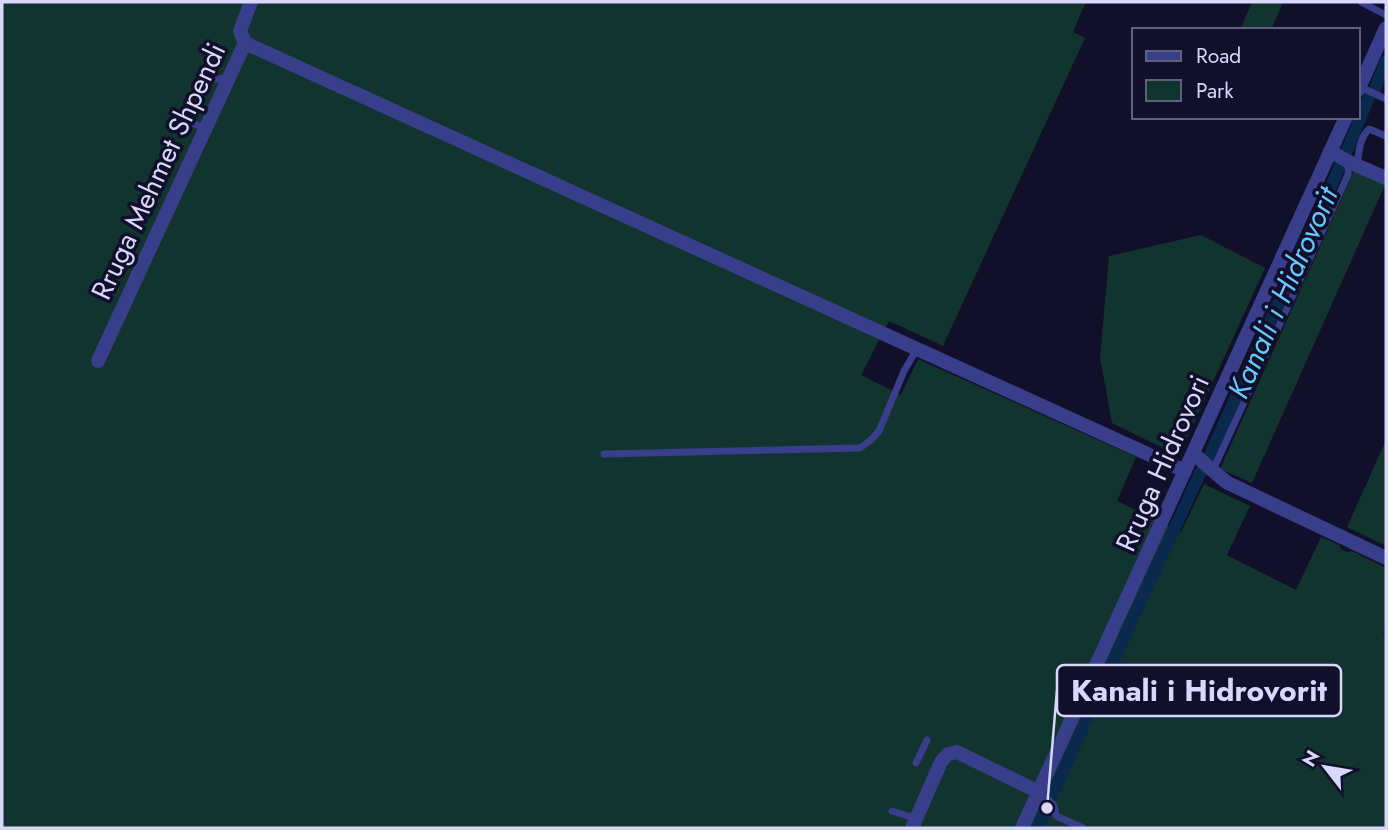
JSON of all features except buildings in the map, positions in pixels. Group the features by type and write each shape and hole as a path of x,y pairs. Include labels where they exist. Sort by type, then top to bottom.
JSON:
{"street":[{"name":"Rruga Mehmet Shpendi","path":"98,361 245,43 240,31 251,2"},
{"path":"1360,83 1365,59 1386,28"},
{"path":"245,43 1185,471"},
{"name":"Rruga Hidrovori","path":"1022,828 1345,119"},
{"path":"1330,151 1386,178"},
{"path":"1193,453 1228,483 1386,558"},
{"path":"914,823 948,754 957,752 1039,792"}],"lane":[{"path":"1361,2 1386,15"},
{"path":"205,81 224,78 228,80"},
{"path":"1360,88 1386,99"},
{"path":"176,117 205,128"},
{"path":"1212,471 1366,132 1369,129 1386,136"},
{"path":"604,454 860,448 879,431 904,372 917,349"},
{"path":"916,763 927,740"},
{"path":"1039,792 1054,805 1056,816 1083,828"},
{"path":"891,811 914,823"}],"green space":[{"path":"2,2 1086,2 1073,32 1085,38 943,346 889,321 861,375 901,395 918,359 1136,457 1117,501 1181,532 1204,484 1250,506 1227,555 1296,590 1321,537 1347,552 1352,551 1386,568 1386,625 1383,633 1386,635 1386,828 2,828"},
{"path":"1252,2 1283,2 1272,28 1241,28"},
{"path":"1354,171 1385,185 1252,483 1220,469"},
{"path":"1201,235 1265,268 1179,456 1112,423 1100,358 1109,256"},
{"path":"1386,440 1386,546 1347,527"}],"waterway":[{"name":"Kanali i Hidrovorit","path":"1375,89 1386,61"},
{"name":"Kanali i Hidrovorit","path":"1360,119 1369,97"},
{"name":"Kanali i Hidrovorit","path":"1346,153 1360,119"},
{"name":"Kanali i Hidrovorit","path":"1209,457 1340,166"},
{"name":"Kanali i Hidrovorit","path":"1085,722 1203,467"},
{"name":"Kanali i Hidrovorit","path":"1052,796 1082,730"},
{"name":"Kanali i Hidrovorit","path":"1037,828 1047,808"}],"place":[{"name":"Kanali i Hidrovorit","path":"1047,808"}]}
